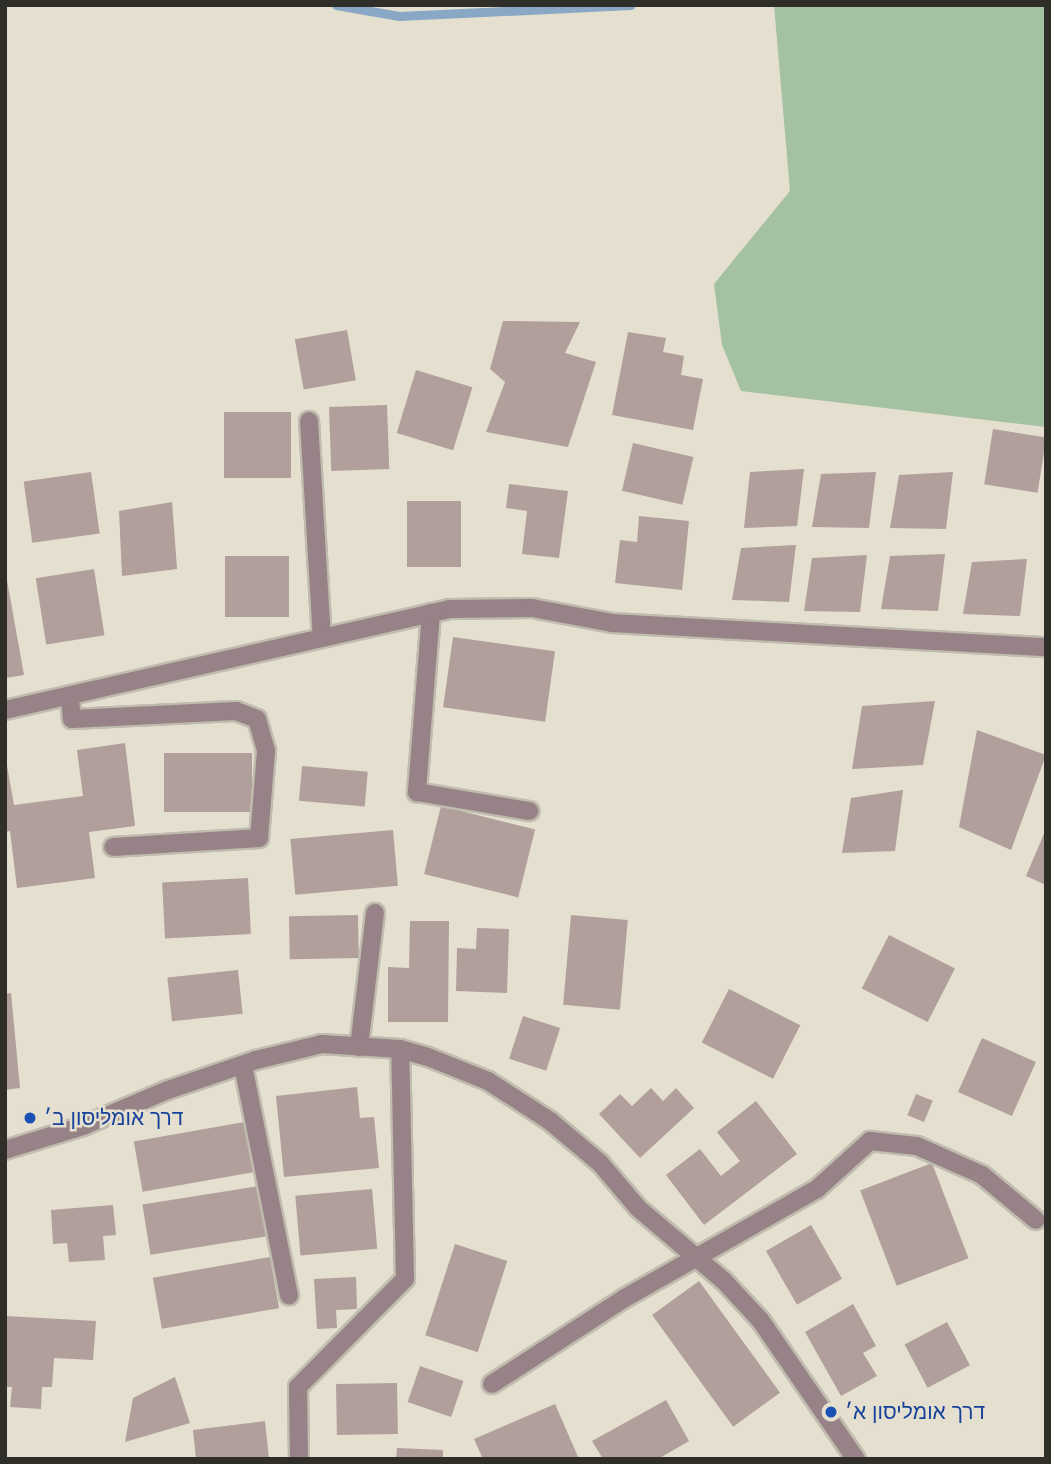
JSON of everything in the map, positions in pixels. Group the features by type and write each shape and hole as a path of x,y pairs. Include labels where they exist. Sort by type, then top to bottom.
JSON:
{"street":[{"path":"309,421 322,638"},
{"path":"5,710 70,698 431,613 532,608 612,623 1046,647"},
{"path":"431,613 417,792 529,811"},
{"path":"70,698 72,719 236,711 257,719 266,751 259,838 113,847"},
{"path":"359,1047 375,914"},
{"path":"5,1150 243,1065 323,1044 400,1049 488,1081 550,1121 761,1321 856,1459"},
{"path":"299,1459 298,1387 405,1279 400,1049"},
{"path":"243,1065 289,1295"},
{"path":"492,1384 625,1298 817,1189 870,1142 917,1146 982,1175 1036,1220"}],"green space":[{"path":"774,5 1046,5 1046,427 741,391 722,345 714,284 790,191"}],"building":[{"path":"503,321 580,322 565,353 596,362 568,447 486,432 505,382 490,369"},
{"path":"347,330 356,380 304,389 295,339"},
{"path":"628,332 666,338 663,352 684,356 681,375 703,379 693,430 612,415"},
{"path":"416,370 472,387 453,450 397,433"},
{"path":"387,405 389,469 331,471 329,407"},
{"path":"224,412 291,412 291,478 224,478"},
{"path":"993,429 1046,437 1038,493 984,484"},
{"path":"633,443 693,457 682,505 622,491"},
{"path":"804,469 797,526 744,528 750,472"},
{"path":"91,472 100,533 32,543 24,481"},
{"path":"876,472 869,528 812,527 821,474"},
{"path":"953,472 946,529 890,528 899,475"},
{"path":"509,484 568,491 559,558 522,554 527,511 506,508"},
{"path":"407,501 461,501 461,567 407,567"},
{"path":"172,502 177,569 122,576 119,511"},
{"path":"639,516 689,521 682,590 615,583 620,540 637,542"},
{"path":"796,545 789,602 732,600 741,548"},
{"path":"945,554 938,611 881,609 890,556"},
{"path":"867,555 860,612 804,611 812,558"},
{"path":"225,556 289,556 289,617 225,617"},
{"path":"1027,559 1020,616 963,614 972,562"},
{"path":"5,569 24,675 5,678"},
{"path":"94,569 104,635 46,644 36,578"},
{"path":"453,637 555,651 545,722 443,707"},
{"path":"935,701 923,765 852,769 862,706"},
{"path":"977,730 1046,755 1011,850 959,827"},
{"path":"125,743 135,826 89,832 95,878 17,888 10,831 5,832 5,754 14,805 83,796 77,750"},
{"path":"164,753 252,753 252,812 164,812"},
{"path":"302,766 368,772 365,807 299,801"},
{"path":"903,790 895,851 842,853 851,798"},
{"path":"441,806 535,829 518,897 424,874"},
{"path":"1046,829 1046,885 1026,876"},
{"path":"393,830 398,886 295,895 290,839"},
{"path":"248,878 251,934 165,938 162,883"},
{"path":"358,915 359,958 290,959 289,916"},
{"path":"571,915 628,920 620,1010 563,1005"},
{"path":"410,921 449,921 448,1022 388,1022 388,967 409,968"},
{"path":"477,928 509,929 507,993 456,991 457,948 476,949"},
{"path":"889,935 955,969 928,1022 862,988"},
{"path":"238,970 243,1014 172,1021 167,977"},
{"path":"729,989 800,1025 773,1079 702,1042"},
{"path":"11,993 20,1088 5,1090 5,994"},
{"path":"523,1016 560,1028 546,1071 509,1059"},
{"path":"982,1038 1036,1062 1012,1116 958,1092"},
{"path":"357,1087 360,1118 374,1117 379,1168 284,1177 276,1096"},
{"path":"651,1088 663,1101 676,1088 694,1108 640,1158 599,1114 620,1094 632,1106"},
{"path":"916,1094 933,1101 924,1122 907,1115"},
{"path":"756,1101 797,1154 704,1225 666,1175 700,1149 721,1176 740,1161 717,1132"},
{"path":"250,1121 259,1171 143,1192 134,1141"},
{"path":"932,1163 969,1258 897,1286 860,1191"},
{"path":"259,1186 267,1236 150,1255 142,1204"},
{"path":"372,1189 377,1249 301,1255 295,1196"},
{"path":"113,1205 116,1235 103,1236 105,1260 69,1262 67,1243 53,1244 51,1210"},
{"path":"811,1225 842,1279 797,1305 766,1251"},
{"path":"455,1244 507,1261 478,1352 425,1335"},
{"path":"270,1257 279,1308 162,1329 153,1278"},
{"path":"356,1277 357,1309 336,1310 337,1328 317,1329 314,1279"},
{"path":"699,1281 780,1393 733,1427 652,1315"},
{"path":"853,1304 876,1346 863,1353 877,1376 841,1396 805,1332"},
{"path":"5,1316 96,1321 93,1360 54,1358 52,1387 42,1387 41,1409 10,1407 12,1387 5,1387"},
{"path":"947,1322 970,1365 928,1388 905,1345"},
{"path":"420,1366 463,1381 451,1417 408,1402"},
{"path":"175,1377 190,1423 125,1442 133,1398"},
{"path":"397,1383 398,1434 337,1435 336,1384"},
{"path":"666,1400 689,1441 658,1459 603,1459 592,1441"},
{"path":"555,1404 579,1459 483,1459 474,1439"},
{"path":"265,1421 269,1459 196,1459 193,1430"},
{"path":"397,1448 443,1450 443,1459 396,1459"}],"waterway":[{"path":"336,5 399,16 631,5"}],"place":[{"name":"דרך אומליסון ב׳","path":"30,1118"},
{"name":"דרך אומליסון א׳","path":"831,1412"}]}
